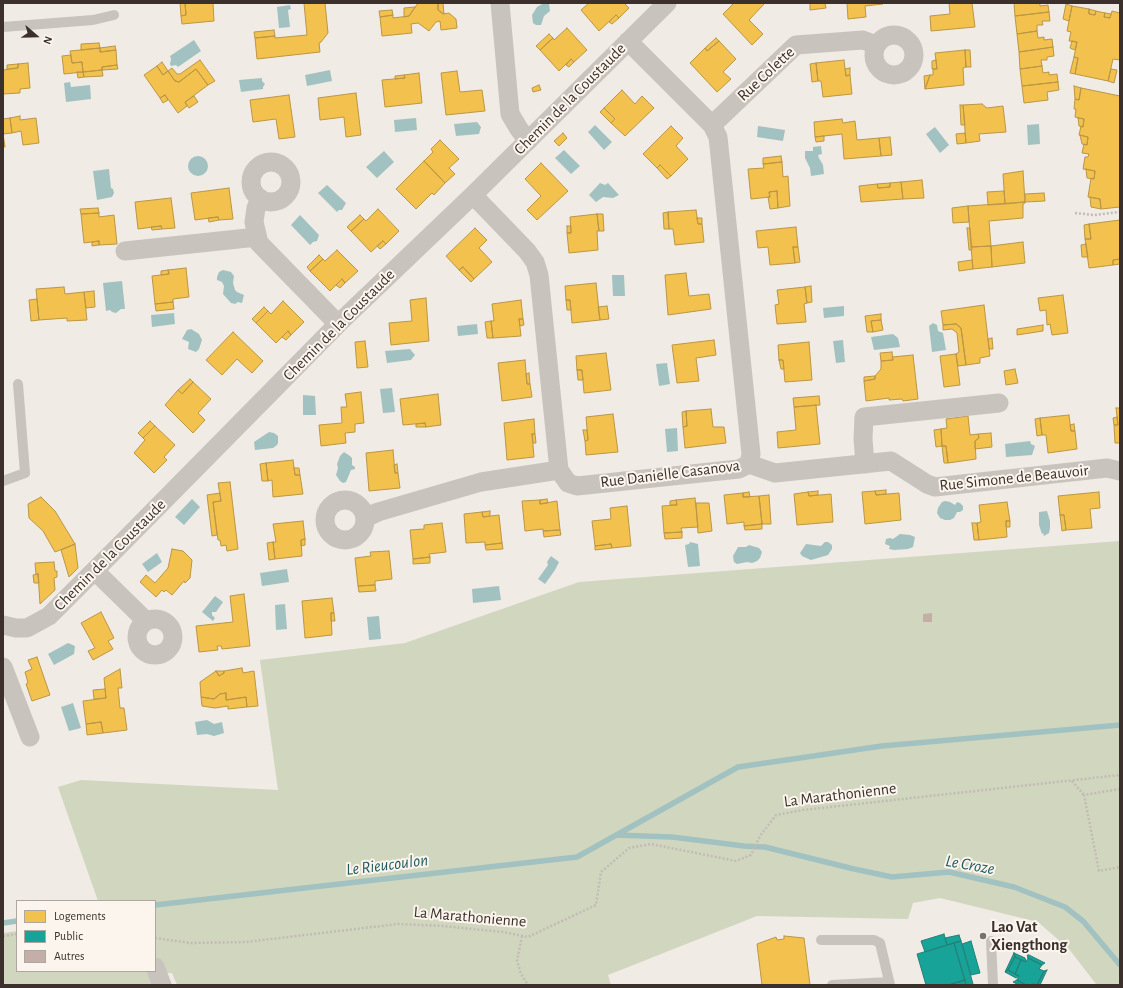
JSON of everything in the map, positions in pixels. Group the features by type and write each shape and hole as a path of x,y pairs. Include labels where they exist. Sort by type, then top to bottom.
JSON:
{"street":[{"path":"500,3 510,114 528,141"},
{"name":"Chemin de la Coustaude","path":"3,625 16,628 27,628 49,616 338,324 473,195 667,3"},
{"name":"Rue Colette","path":"712,125 796,45 863,40 876,45"},
{"name":"Rue Danielle Casanova","path":"559,470 568,483 577,486 739,469 749,464 751,454 718,137 712,125 628,41"},
{"path":"365,518 378,512 481,482 559,470 539,275 534,262 527,251 473,195"},
{"path":"260,198 256,208 254,222 259,243 338,324"},
{"path":"125,251 257,237"},
{"path":"865,464 863,439 864,417 999,403"},
{"name":"Rue Simone de Beauvoir","path":"749,464 775,473 891,461 927,484 935,487 1107,468 1120,472"},
{"path":"95,571 141,616 144,622"},
{"path":"3,667 30,737"},
{"path":"156,970 162,985"}],"lane":[{"path":"3,27 92,20 114,15"},
{"path":"3,481 25,473 18,384"},
{"path":"820,940 874,940 880,943 889,984 832,985"},
{"path":"991,941 993,985"}],"path":[{"path":"1075,213 1094,215 1120,212"},
{"name":"La Marathonienne","path":"156,938 191,943 246,942 398,924 444,926 503,932 528,937 596,906 601,872 629,848 651,844 736,861 751,856 760,836 776,815 803,810 1120,775"},
{"path":"1072,781 1084,795 1099,871 1120,867"},
{"path":"1084,795 1120,789"},
{"path":"3,936 16,934"},
{"path":"522,936 517,961 521,974 528,985"}],"green space":[{"path":"1120,541 1120,983 1116,985 1096,984 1069,949 1038,922 940,898 913,903 908,919 757,916 608,975 611,985 177,985 172,973 165,973 156,958 156,900 98,900 58,787 81,780 278,790 260,660 405,643 579,582"},
{"path":"16,931 16,972 149,972 154,985 3,985 3,933"}],"water":[{"path":"544,3 549,4 550,11 544,16 541,25 536,25 533,23 532,15 537,7"},
{"path":"290,5 291,9 288,10 290,27 279,28 277,7"},
{"path":"194,40 201,51 178,67 176,65 171,66 170,56"},
{"path":"330,70 332,81 307,86 305,75"},
{"path":"262,78 262,81 265,84 263,89 241,92 239,80"},
{"path":"70,82 71,87 90,85 91,99 66,102 64,83"},
{"path":"416,118 417,130 395,132 394,120"},
{"path":"477,122 481,127 479,134 456,136 454,124"},
{"path":"1039,124 1040,144 1028,145 1027,125"},
{"path":"595,125 612,142 604,150 588,132"},
{"path":"758,126 785,130 783,141 757,137"},
{"path":"935,127 949,145 940,153 926,134"},
{"path":"821,146 822,154 818,155 823,165 824,174 811,176 810,168 805,158 805,151 813,151 813,147"},
{"path":"564,150 580,166 571,174 555,158"},
{"path":"384,151 394,162 377,178 366,167"},
{"path":"198,156 205,159 208,166 205,173 198,176 191,173 188,166 191,159"},
{"path":"109,169 111,188 113,189 114,193 112,197 97,200 93,171"},
{"path":"600,183 605,185 608,183 619,195 613,198 603,197 596,202 589,195"},
{"path":"327,185 346,203 342,210 337,212 318,193"},
{"path":"300,215 319,235 317,241 310,245 291,225"},
{"path":"223,270 231,272 234,276 233,283 235,290 244,295 242,303 231,303 223,294 224,286 222,282 217,280 217,277 219,272"},
{"path":"612,275 624,275 625,296 613,296"},
{"path":"122,281 125,309 121,309 116,313 110,310 106,311 103,283"},
{"path":"844,306 844,316 824,318 823,308"},
{"path":"174,313 175,324 152,327 151,315"},
{"path":"933,323 937,325 938,331 943,333 946,350 932,352 929,326"},
{"path":"477,324 478,334 458,336 457,326"},
{"path":"191,329 199,334 202,340 199,349 196,352 188,349 189,342 182,339 187,330"},
{"path":"893,334 898,338 900,347 874,350 871,337"},
{"path":"843,340 845,362 836,363 833,341"},
{"path":"410,349 415,355 411,360 387,363 385,351"},
{"path":"667,363 670,384 659,386 656,364"},
{"path":"392,388 395,412 383,413 380,389"},
{"path":"303,395 315,396 316,415 303,415"},
{"path":"677,428 678,451 667,452 665,429"},
{"path":"269,432 278,436 277,445 273,448 255,450 254,442"},
{"path":"1030,441 1031,444 1035,446 1032,455 1006,457 1005,444"},
{"path":"344,452 352,458 352,465 355,469 351,470 346,482 343,483 336,475 338,468 337,464 340,456"},
{"path":"192,499 200,507 184,525 175,517"},
{"path":"945,501 955,505 957,502 960,503 963,506 963,510 957,512 954,518 950,520 940,518 937,513 938,508 942,502"},
{"path":"1047,511 1050,521 1050,528 1049,533 1044,536 1039,525 1039,512"},
{"path":"900,534 915,537 913,547 908,549 889,549 890,546 885,544 886,539 893,539"},
{"path":"690,542 698,544 700,566 688,567 685,545 689,544"},
{"path":"825,542 832,545 832,549 828,555 811,560 802,556 800,553 806,544 821,546"},
{"path":"749,545 759,548 762,552 760,558 752,563 747,562 737,564 734,562 733,556 738,547 746,547"},
{"path":"157,553 162,562 148,572 142,564"},
{"path":"551,556 559,562 545,584 538,579 548,565 547,562"},
{"path":"287,569 289,582 262,586 260,573"},
{"path":"499,586 501,600 473,603 472,589"},
{"path":"215,596 223,602 216,612 212,612 212,615 215,618 213,621 202,612"},
{"path":"285,604 287,629 276,630 275,605"},
{"path":"379,616 381,639 369,640 367,617"},
{"path":"68,643 75,646 74,654 54,665 48,654"},
{"path":"73,703 81,728 69,731 61,707"},
{"path":"207,720 214,724 222,722 224,733 214,736 207,734 197,735 195,722"}],"building: Logements":[{"path":"180,3 185,3 186,15 181,16"},
{"path":"185,3 213,3 214,21 182,24 181,16 186,15"},
{"path":"304,3 325,3 328,33 319,43 320,52 257,59 255,38 307,35"},
{"path":"418,3 438,3 438,10 443,14 449,13 456,19 457,28 441,30 440,21 436,22 429,31 418,23 411,24 412,33 382,36 380,17 393,15 393,18 409,16"},
{"path":"438,3 443,3 444,14 438,10"},
{"path":"589,3 624,3 629,8 619,18 616,15 599,31 581,10"},
{"path":"734,3 765,3 749,20 763,34 752,45 723,14"},
{"path":"810,3 825,3 826,8 810,10"},
{"path":"847,3 883,4 865,6 866,17 848,19"},
{"path":"949,3 972,3 975,27 931,31 930,16 950,14"},
{"path":"1014,3 1040,3 1040,6 1048,5 1049,12 1015,16"},
{"path":"1066,4 1072,6 1069,21 1063,19"},
{"path":"1072,6 1089,9 1089,14 1095,15 1096,11 1105,13 1104,17 1110,18 1112,11 1120,13 1120,60 1113,59 1108,81 1075,74 1078,58 1074,57 1077,42 1069,41 1071,32 1067,31"},
{"path":"415,7 409,16 404,17 404,8"},
{"path":"1089,9 1096,11 1095,15 1089,14"},
{"path":"392,10 393,15 380,17 379,11"},
{"path":"1049,12 1050,21 1042,21 1043,25 1037,25 1037,31 1017,34 1015,16"},
{"path":"1105,13 1111,14 1110,18 1104,17"},
{"path":"616,15 619,18 612,24 609,22"},
{"path":"567,28 587,50 574,62 571,59 559,71 540,50"},
{"path":"274,30 275,36 255,38 254,32"},
{"path":"1037,31 1038,38 1044,37 1044,40 1052,39 1053,47 1019,52 1017,34"},
{"path":"549,34 553,38 540,50 536,46"},
{"path":"716,38 719,41 707,51 705,48"},
{"path":"719,41 736,59 723,72 731,79 717,92 690,63 705,48 707,51"},
{"path":"1072,41 1077,42 1075,50 1070,48"},
{"path":"99,43 100,48 81,50 81,44"},
{"path":"115,46 116,50 100,52 100,48"},
{"path":"1053,47 1054,56 1047,57 1047,60 1041,60 1042,66 1020,69 1019,52"},
{"path":"100,48 100,52 116,50 117,65 102,67 102,70 83,72 82,62 72,63 70,51"},
{"path":"965,50 966,67 963,68 964,85 925,89 930,75 933,75 933,69 937,69 935,53"},
{"path":"965,50 970,50 971,67 966,67"},
{"path":"71,55 72,63 82,62 83,72 64,74 62,56"},
{"path":"1074,57 1078,58 1075,74 1070,73"},
{"path":"571,59 574,62 569,67 566,65"},
{"path":"200,60 215,81 208,85 196,69 179,82 175,81 168,71 172,68 177,74 180,74"},
{"path":"844,60 846,76 850,75 852,94 823,97 821,81 818,81 816,63"},
{"path":"936,60 937,69 932,69 932,61"},
{"path":"162,62 168,71 163,75 157,66"},
{"path":"28,63 30,88 20,89 20,93 3,94 3,70 18,68 18,64"},
{"path":"816,63 818,81 812,82 810,64"},
{"path":"18,64 18,68 7,69 7,65"},
{"path":"117,65 118,69 102,70 102,67"},
{"path":"157,66 163,75 168,71 175,81 179,82 196,69 208,85 185,102 187,106 178,113 165,95 160,98 144,75"},
{"path":"1042,66 1043,73 1049,72 1049,75 1057,74 1058,82 1022,86 1020,69"},
{"path":"850,68 850,75 846,76 845,69"},
{"path":"1111,69 1117,70 1114,83 1108,81"},
{"path":"102,70 103,76 84,77 83,72"},
{"path":"457,71 460,92 482,90 485,111 446,115 441,73"},
{"path":"77,72 83,72 84,77 78,78"},
{"path":"419,73 422,103 385,107 382,80 405,78 404,75"},
{"path":"404,75 405,78 395,79 395,76"},
{"path":"930,75 925,89 924,76"},
{"path":"1058,82 1059,90 1047,92 1048,100 1024,103 1022,86"},
{"path":"539,85 541,90 533,92 532,88"},
{"path":"1074,86 1081,88 1079,100 1075,99"},
{"path":"1081,88 1120,96 1120,207 1101,209 1100,199 1088,197 1091,178 1094,179 1095,171 1083,169 1085,157 1088,157 1089,154 1082,153 1084,144 1087,145 1088,137 1079,135 1081,126 1083,127 1084,119 1075,117 1076,109 1074,109 1075,99 1079,100"},
{"path":"622,90 635,104 642,96 654,108 625,136 611,123 615,119 604,108"},
{"path":"356,93 361,135 346,137 344,117 320,120 318,98"},
{"path":"165,95 168,100 163,103 160,98"},
{"path":"289,95 295,137 279,139 276,119 253,122 250,100"},
{"path":"194,96 198,102 189,108 185,102"},
{"path":"982,104 987,108 1003,106 1006,132 979,134 980,141 966,143 963,105"},
{"path":"960,105 963,105 965,125 961,125"},
{"path":"604,108 615,119 611,123 600,112"},
{"path":"20,116 20,120 36,118 39,143 23,145 21,131 12,133 10,118"},
{"path":"10,118 12,133 3,134 3,119"},
{"path":"1078,118 1084,119 1083,127 1079,126"},
{"path":"842,119 843,123 855,121 857,140 879,138 881,156 844,159 842,134 815,137 814,122"},
{"path":"671,126 683,138 676,146 688,159 671,176 660,165 657,168 643,154"},
{"path":"563,133 567,138 559,146 554,141"},
{"path":"965,133 966,143 957,144 956,134"},
{"path":"3,134 5,147 3,147"},
{"path":"1080,135 1088,137 1087,145 1082,144"},
{"path":"824,136 824,141 816,142 815,137"},
{"path":"890,137 892,155 881,156 879,138"},
{"path":"440,140 459,159 449,168 455,174 445,183 424,161 433,152 431,149"},
{"path":"781,156 782,162 763,164 763,158"},
{"path":"424,161 445,183 434,195 432,193 416,209 396,189"},
{"path":"782,162 783,177 788,176 790,206 778,208 777,191 769,192 770,197 751,199 748,169 764,168 763,164"},
{"path":"541,163 568,191 537,220 527,210 541,196 525,179"},
{"path":"660,165 671,176 667,179 657,168"},
{"path":"1086,169 1095,171 1094,179 1087,178"},
{"path":"1023,171 1025,202 1005,204 1003,174"},
{"path":"922,180 924,198 903,199 901,182"},
{"path":"901,182 903,199 861,202 859,186 877,184 878,188 890,187 890,183"},
{"path":"890,183 890,187 878,188 877,184"},
{"path":"229,188 233,219 219,220 218,217 195,220 191,193"},
{"path":"777,191 778,208 770,209 768,197 770,197 769,192"},
{"path":"1004,191 1005,204 988,205 987,192"},
{"path":"1044,193 1045,201 1025,202 1025,194"},
{"path":"1090,197 1100,199 1101,209 1091,207"},
{"path":"171,198 175,228 162,229 161,226 138,229 135,202"},
{"path":"1025,202 1023,204 1023,218 989,221 991,246 971,247 968,206"},
{"path":"968,206 969,222 953,223 952,208"},
{"path":"98,208 99,213 81,214 80,209"},
{"path":"378,209 399,231 386,244 383,241 371,252 351,231 364,219 366,221"},
{"path":"696,210 698,224 702,224 704,242 675,245 673,229 669,229 668,212"},
{"path":"668,212 669,229 664,229 663,213"},
{"path":"99,213 99,217 114,215 117,244 99,245 99,241 84,243 81,214"},
{"path":"597,214 599,231 597,231 598,250 569,253 567,233 571,233 570,217"},
{"path":"597,214 603,214 604,231 599,231"},
{"path":"360,215 364,219 351,231 347,227"},
{"path":"218,217 219,220 209,222 208,218"},
{"path":"697,218 702,218 702,224 698,224"},
{"path":"1120,220 1120,259 1113,260 1113,265 1089,268 1085,239 1091,239 1089,224"},
{"path":"1089,224 1091,239 1085,239 1084,225"},
{"path":"161,226 162,229 152,230 151,227"},
{"path":"567,226 571,226 571,233 567,233"},
{"path":"796,227 798,247 793,247 795,263 770,265 768,247 758,248 756,231"},
{"path":"475,228 487,240 479,248 492,262 474,279 463,267 459,270 446,256"},
{"path":"967,228 970,228 972,250 969,250"},
{"path":"99,241 99,245 92,246 92,242"},
{"path":"383,241 386,244 380,249 377,246"},
{"path":"1023,242 1025,263 992,267 991,246"},
{"path":"1086,244 1088,257 1082,257 1081,245"},
{"path":"991,246 992,267 973,269 971,247"},
{"path":"793,247 798,247 800,262 795,263"},
{"path":"337,250 358,271 345,283 342,279 330,291 310,271 323,259 325,261"},
{"path":"319,255 323,259 310,271 307,267"},
{"path":"1120,259 1120,264 1113,265 1113,260"},
{"path":"972,260 973,269 959,271 958,262"},
{"path":"463,267 474,279 471,282 459,270"},
{"path":"186,268 189,297 173,299 173,302 155,304 152,276 169,274 168,270"},
{"path":"168,270 169,274 161,275 161,271"},
{"path":"686,273 689,296 709,294 711,309 668,315 665,275"},
{"path":"342,279 345,283 340,288 336,285"},
{"path":"596,283 600,320 572,323 570,300 566,300 565,286"},
{"path":"811,286 812,302 807,303 805,287"},
{"path":"64,287 65,294 84,292 87,320 67,321 67,318 39,320 36,289"},
{"path":"805,287 807,303 804,304 806,322 777,324 775,305 779,304 777,290"},
{"path":"94,291 95,307 86,308 84,292"},
{"path":"1063,295 1068,333 1052,335 1050,324 1047,325 1046,310 1040,311 1038,298"},
{"path":"426,298 429,341 391,345 389,323 412,321 410,300"},
{"path":"37,299 39,320 31,321 29,300"},
{"path":"521,300 523,319 519,319 521,336 493,338 491,321 494,321 492,304"},
{"path":"566,300 570,300 571,310 567,310"},
{"path":"283,301 304,322 291,335 288,331 276,343 256,323 268,311 271,314"},
{"path":"173,302 174,309 156,311 155,304"},
{"path":"984,305 990,356 980,358 980,363 966,365 961,328 956,324 943,325 941,311"},
{"path":"607,306 609,319 600,320 598,307"},
{"path":"264,307 268,311 256,323 252,319"},
{"path":"881,314 881,320 871,321 873,332 867,332 865,316"},
{"path":"519,319 523,319 524,325 520,326"},
{"path":"881,320 883,330 873,332 871,321"},
{"path":"491,321 493,338 487,338 485,322"},
{"path":"956,324 961,328 966,365 958,366 956,354 959,352 957,333 952,329 943,330 943,325"},
{"path":"1043,325 1043,331 1017,335 1017,329"},
{"path":"288,331 291,335 286,340 282,337"},
{"path":"233,332 263,361 252,373 237,359 222,375 206,360"},
{"path":"992,338 993,349 989,349 988,339"},
{"path":"714,340 716,355 696,358 699,381 677,383 672,345"},
{"path":"365,341 368,367 357,368 355,342"},
{"path":"809,342 812,380 785,382 783,360 779,360 778,345"},
{"path":"892,352 893,360 881,361 880,353"},
{"path":"606,353 611,390 584,393 582,370 577,370 576,356"},
{"path":"956,354 960,385 944,387 940,356"},
{"path":"913,355 918,399 903,401 902,399 889,400 889,398 866,401 864,381 875,379 875,376 881,369 881,361 893,360 892,357"},
{"path":"525,360 527,384 530,384 532,397 502,401 498,363"},
{"path":"779,360 783,360 784,369 781,369"},
{"path":"1015,369 1018,383 1006,385 1004,371"},
{"path":"577,370 582,370 583,380 578,380"},
{"path":"529,373 530,384 527,384 526,374"},
{"path":"875,376 875,379 864,381 864,377"},
{"path":"190,379 193,382 182,394 178,390"},
{"path":"193,382 211,399 198,413 205,420 193,433 165,405 178,390 182,394"},
{"path":"361,392 364,423 355,424 355,432 345,433 346,443 321,446 319,425 342,423 341,407 347,407 345,394"},
{"path":"438,394 441,425 426,427 425,423 403,425 400,399"},
{"path":"819,396 820,405 794,407 793,398"},
{"path":"816,405 820,444 778,448 777,432 796,430 794,407"},
{"path":"1116,408 1120,408 1120,443 1115,443 1114,425 1118,425"},
{"path":"711,409 713,427 724,427 726,443 685,448 683,427 687,426 686,411"},
{"path":"686,411 687,426 683,427 682,412"},
{"path":"613,414 618,452 586,455 585,441 588,440 586,417"},
{"path":"1069,415 1071,431 1075,431 1077,449 1048,453 1046,435 1042,435 1040,418"},
{"path":"968,416 970,435 978,434 979,438 975,441 976,459 948,463 946,446 942,446 941,429 947,428 946,419"},
{"path":"1117,417 1118,425 1114,425 1113,418"},
{"path":"1040,418 1042,435 1037,436 1035,419"},
{"path":"534,419 535,434 532,434 534,457 507,460 504,423"},
{"path":"150,421 155,426 143,438 138,433"},
{"path":"425,423 426,427 416,427 416,424"},
{"path":"1074,424 1075,431 1071,431 1070,425"},
{"path":"155,426 175,445 164,457 167,460 154,473 134,453 145,440 143,438"},
{"path":"941,429 942,446 936,447 934,430"},
{"path":"583,430 587,430 588,440 585,441"},
{"path":"991,433 992,447 975,449 975,441 979,438 978,434"},
{"path":"532,434 535,434 536,443 533,443"},
{"path":"942,446 946,446 948,463 944,463"},
{"path":"393,450 395,473 398,473 400,488 369,491 366,453"},
{"path":"293,460 295,475 300,475 303,494 273,497 272,480 268,481 266,463"},
{"path":"266,463 268,481 262,481 260,464"},
{"path":"397,464 398,473 395,473 394,465"},
{"path":"294,468 299,468 300,475 295,475"},
{"path":"230,482 238,549 227,551 226,545 221,546 220,540 218,540 213,502 221,501 218,483"},
{"path":"886,490 886,494 876,495 875,491"},
{"path":"818,491 818,495 809,496 808,492"},
{"path":"875,491 876,495 899,493 901,520 865,524 862,492"},
{"path":"749,492 750,497 743,497 743,493"},
{"path":"808,492 809,496 831,494 833,522 797,525 794,494"},
{"path":"1099,492 1100,508 1090,509 1092,528 1066,530 1064,515 1060,515 1058,496"},
{"path":"220,493 221,501 213,502 217,535 212,536 207,495"},
{"path":"743,493 743,497 759,496 762,524 744,526 744,522 727,524 724,495"},
{"path":"769,495 771,524 762,524 759,496"},
{"path":"41,497 55,511 75,544 55,552 43,531 29,518 28,504"},
{"path":"695,498 698,527 681,528 682,532 664,533 662,506 677,505 676,500"},
{"path":"547,499 548,503 540,504 540,500"},
{"path":"540,500 540,504 557,501 560,530 543,531 543,529 525,531 522,501"},
{"path":"676,500 677,505 670,505 670,501"},
{"path":"1007,502 1010,521 1006,521 1007,537 979,540 977,523 981,522 979,505"},
{"path":"696,503 709,503 712,531 698,533"},
{"path":"627,506 631,546 612,548 611,544 595,546 592,521 611,519 610,508"},
{"path":"490,511 490,516 483,517 482,512"},
{"path":"482,512 483,517 499,515 502,543 485,545 485,542 466,543 464,514"},
{"path":"1060,515 1064,515 1066,530 1062,531"},
{"path":"303,521 305,539 301,540 302,556 275,559 273,542 276,542 273,524"},
{"path":"1006,521 1010,521 1010,527 1006,527"},
{"path":"442,523 446,552 429,554 430,557 413,559 410,530 424,529 424,525"},
{"path":"972,523 977,523 979,540 974,540"},
{"path":"762,524 762,529 745,530 744,526"},
{"path":"560,530 561,535 544,537 543,531"},
{"path":"682,532 682,538 665,539 664,533"},
{"path":"305,539 305,545 301,546 301,540"},
{"path":"273,542 275,559 269,560 267,543"},
{"path":"502,543 503,549 486,550 485,545"},
{"path":"75,544 78,568 69,577 61,550"},
{"path":"611,544 612,548 595,550 595,546"},
{"path":"172,549 183,551 192,560 190,578 185,583 184,581 172,595 166,590 164,592 162,590 156,597 140,582 146,575 155,583 168,568"},
{"path":"389,551 392,579 375,581 375,585 358,586 355,558 371,556 370,552"},
{"path":"430,557 430,563 413,564 413,559"},
{"path":"54,562 55,571 57,571 57,577 54,578 55,590 40,604 38,574 36,574 35,563"},
{"path":"38,574 39,583 34,583 33,575"},
{"path":"375,585 376,591 359,592 358,586"},
{"path":"244,594 250,646 222,649 221,646 217,646 218,650 199,652 196,626 233,622 230,596"},
{"path":"332,598 334,613 331,613 332,635 305,638 302,601"},
{"path":"101,612 114,638 108,641 113,649 93,660 88,651 95,648 81,623"},
{"path":"331,613 334,613 335,621 331,621"},
{"path":"37,657 50,695 32,701 26,684 28,683 25,672 32,669 28,660"},
{"path":"242,668 243,673 254,671 258,706 247,707 246,697 226,700 226,693 220,694 214,699 201,697 200,682 216,671 219,676 224,673 224,671"},
{"path":"120,669 122,688 118,688 120,708 124,708 127,730 103,733 101,722 86,724 83,701 106,698 104,678"},
{"path":"216,671 224,671 224,673 219,676"},
{"path":"105,689 106,698 94,699 93,690"},
{"path":"226,693 226,700 246,697 247,707 228,709 228,706 215,708 202,706 201,697 214,699 220,694"},
{"path":"101,722 103,733 87,735 86,724"},
{"path":"784,936 804,938 810,985 762,985 757,944 776,937 777,940 784,939"}],"building: Public":[{"path":"944,934 947,945 925,952 921,941"},
{"path":"959,935 961,941 947,945 945,938"},
{"path":"961,941 973,984 970,985 966,985 954,943"},
{"path":"971,941 980,973 971,975 962,944"},
{"path":"954,943 965,980 948,985 926,985 917,954"},
{"path":"1014,953 1025,958 1026,962 1015,957"},
{"path":"1014,953 1015,957 1008,970 1005,972"},
{"path":"1027,954 1045,963 1042,965 1028,958"},
{"path":"1015,957 1021,960 1015,974 1008,970"},
{"path":"1028,958 1042,965 1039,969 1044,971 1037,985 1033,983 1032,985 1026,985 1017,980 1019,976 1015,974 1021,960 1026,962"},
{"path":"1008,970 1019,976 1016,978 1005,972"},
{"path":"1047,970 1040,985 1037,985 1044,971"},
{"path":"965,980 966,985 948,985"},
{"path":"1017,980 1026,985 1019,985 1013,982"}],"building: Autres":[{"path":"932,613 932,622 923,622 923,614"}],"waterway":[{"path":"156,905 577,857 738,767 882,746 1120,725"},
{"name":"Le Croze","path":"616,835 672,837 744,846 765,847 892,877 949,872 1014,887 1065,907 1083,921 1120,965"},
{"name":"Le Rieucoulon","path":"3,923 16,921"}],"place":[{"name":"Lao Vat Xiengthong","path":"983,936"}]}
